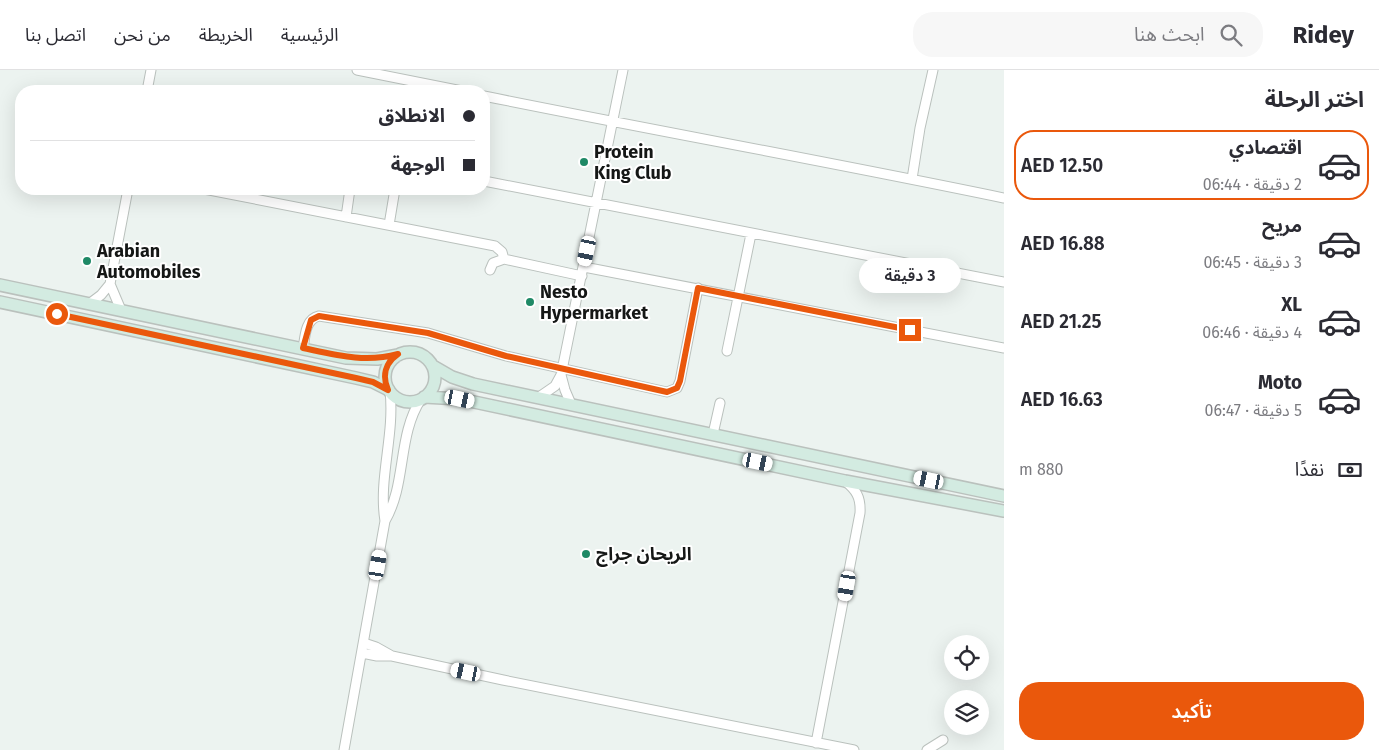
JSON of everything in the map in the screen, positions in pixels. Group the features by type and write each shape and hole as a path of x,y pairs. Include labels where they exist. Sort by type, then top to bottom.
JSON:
{"main road":[{"path":"0,285 356,359 377,359 409,352 420,354 430,361 434,372 434,383 428,394 422,398 413,401 402,400 389,390 373,382 0,302"},
{"path":"0,290 14,288"},
{"path":"389,390 386,384 385,373 390,362 398,354"},
{"path":"432,366 452,377 473,384 1004,496"},
{"path":"422,398 460,399 845,481 1004,511"}],"street":[{"path":"148,85 151,70"},
{"path":"357,70 432,85"},
{"path":"539,397 555,386 562,372 623,70"},
{"path":"912,179 920,128 933,70"},
{"path":"490,97 1004,198"},
{"path":"490,182 1004,282"},
{"path":"121,310 110,284 127,195"},
{"path":"236,195 495,246 502,252 504,259"},
{"path":"346,216 349,195"},
{"path":"389,225 394,195"},
{"path":"726,351 751,234"},
{"path":"490,270 493,263 504,259 698,288 1004,348"},
{"path":"89,304 110,284"},
{"path":"303,348 309,322 319,316 428,333 562,372 663,392 674,390 680,381 698,288"},
{"path":"562,372 565,390 571,404"},
{"path":"385,521 383,500 391,428 389,390"},
{"path":"344,750 385,521 395,499 409,422 422,398"},
{"path":"713,434 720,403"},
{"path":"816,743 860,507 856,490 845,481"},
{"path":"364,644 376,647 392,656"},
{"path":"362,653 392,656 502,680 854,750"},
{"path":"927,750 943,740"}],"place":[{"name":"Protein King Club","path":"584,162"},
{"name":"Arabian Automobiles","path":"87,261"},
{"name":"Nesto Hypermarket","path":"530,302"},
{"name":"الريحان جراج","path":"586,554"}],"route":[{"path":"57,314 356,378 373,382 388,390 385,373 390,362 398,354 377,359 356,359 303,348 308,325 311,320 319,316 346,322 428,333 506,356 663,392 671,392 679,384 698,288 910,330"}]}
